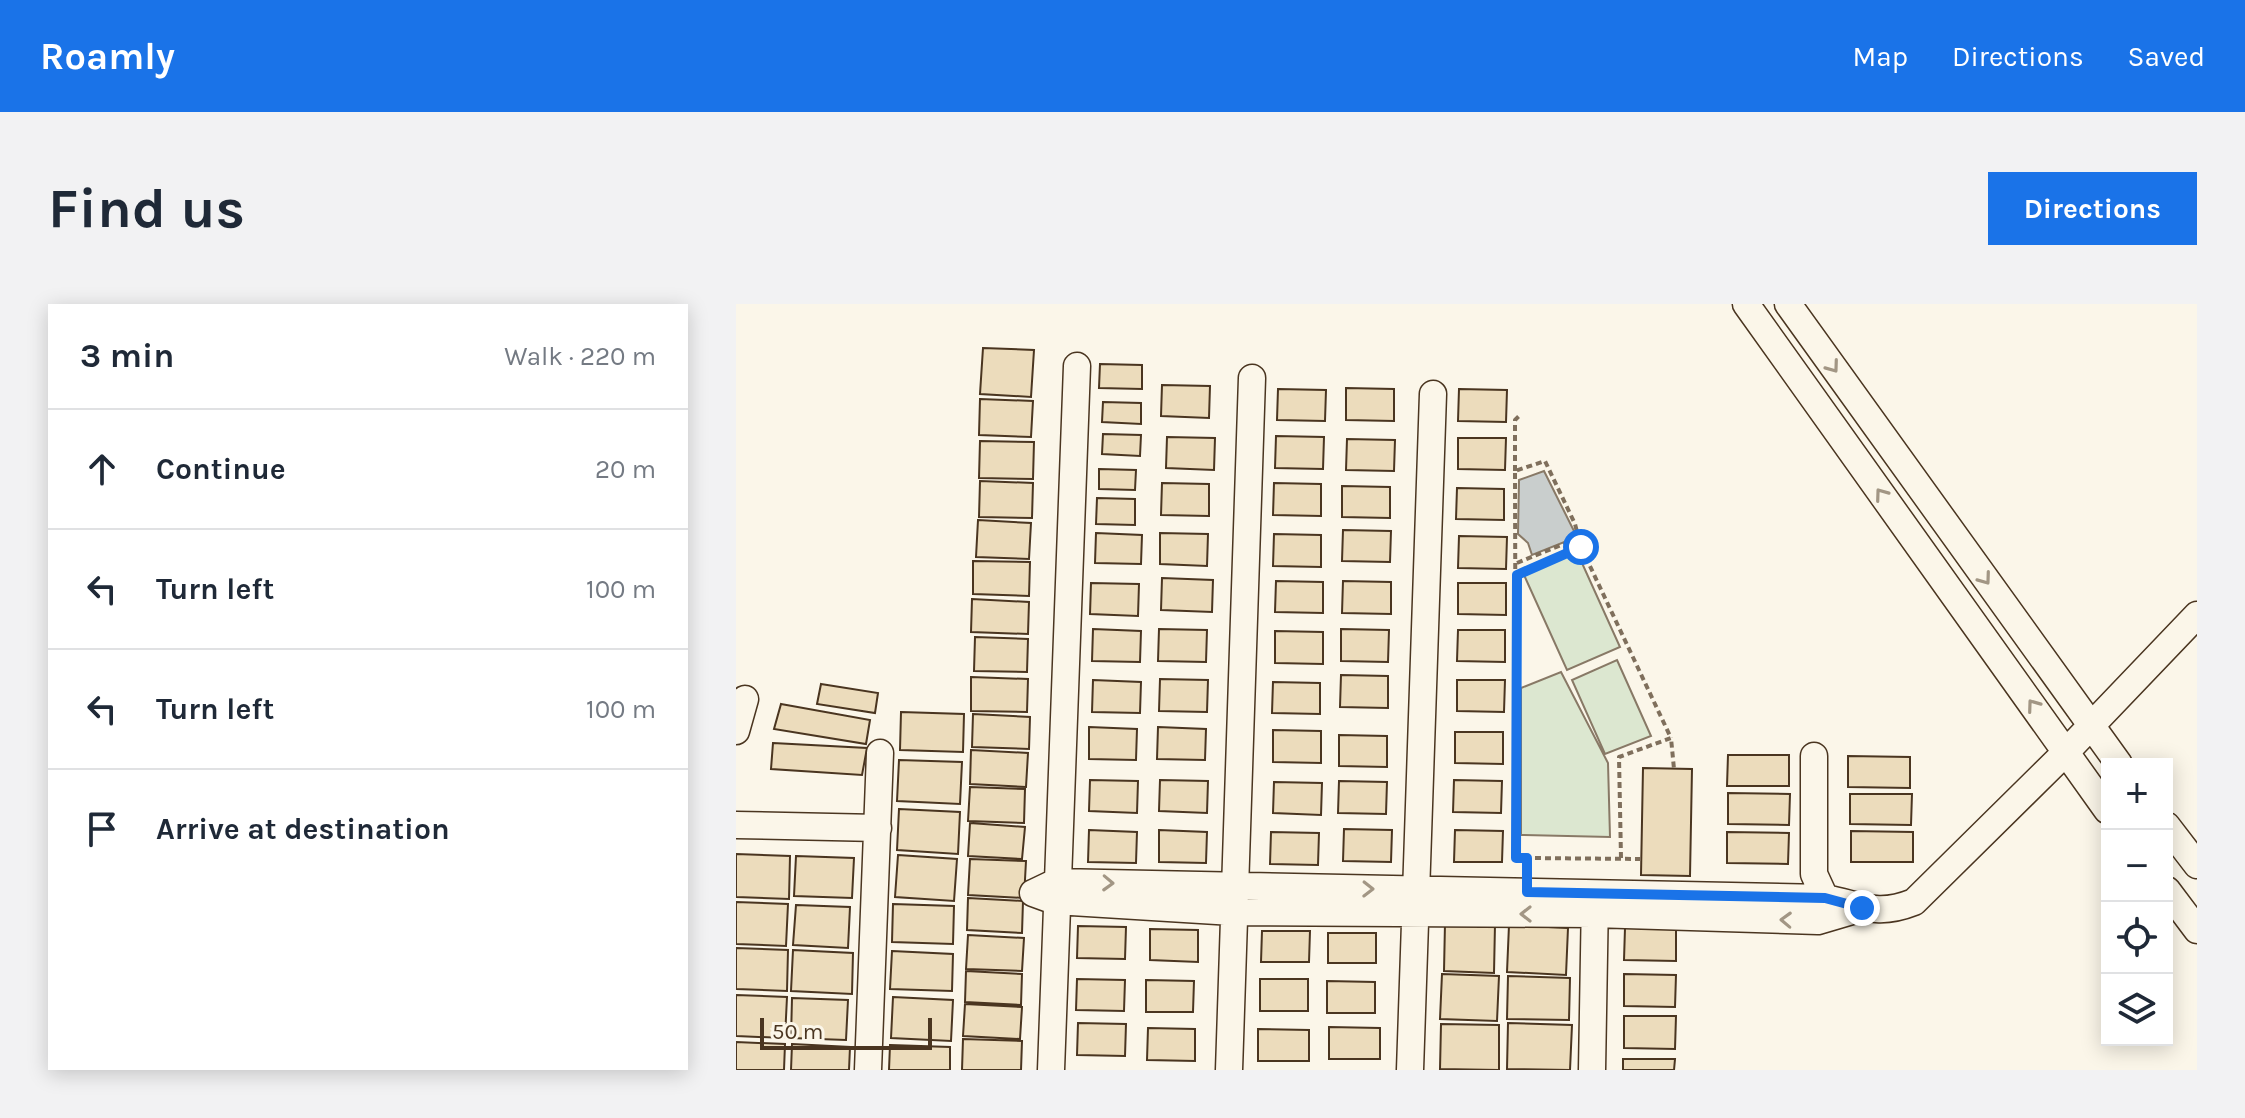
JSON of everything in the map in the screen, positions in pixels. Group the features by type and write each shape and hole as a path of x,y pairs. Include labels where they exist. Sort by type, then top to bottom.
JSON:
{"street":[{"path":"1746,304 2100,801"},
{"path":"1788,304 2114,758"},
{"path":"1051,1070 1077,366"},
{"path":"1229,1070 1252,378"},
{"path":"1410,1070 1433,394"},
{"path":"1056,891 1234,899 1594,904 1825,898 1862,908 1893,910 1914,902 2066,752 2197,615"},
{"path":"736,731 745,699"},
{"path":"868,1070 880,753"},
{"path":"1814,756 1814,874 1825,898"},
{"path":"736,825 878,828"},
{"path":"2170,830 2197,865"},
{"path":"1415,902 1527,892 1594,904 1818,921 1862,908"},
{"path":"2173,898 2197,930"},
{"path":"1592,1070 1594,904"}],"path":[{"path":"1521,414 1515,420 1513,529 1517,563 1516,858 1642,859"},
{"path":"1515,471 1545,461 1581,547 1671,738 1674,769"},
{"path":"1517,563 1578,538"},
{"path":"1517,575 1581,547"},
{"path":"1621,858 1619,757 1671,738"},
{"path":"1527,858 1527,892"}],"green space":[{"path":"1577,552 1620,647 1567,670 1524,575"},
{"path":"1617,660 1651,736 1605,754 1572,680"},
{"path":"1561,672 1608,763 1610,837 1521,835 1521,688"}],"shaded area":[{"path":"1544,471 1577,537 1532,555 1528,543 1518,534 1519,480"}],"building":[{"path":"983,348 1034,350 1031,397 980,394"},
{"path":"1100,364 1142,365 1142,389 1099,388"},
{"path":"1162,385 1210,386 1209,418 1161,416"},
{"path":"1346,388 1394,389 1394,421 1346,420"},
{"path":"1278,389 1326,390 1325,421 1277,420"},
{"path":"1459,389 1507,390 1506,422 1458,421"},
{"path":"980,399 1033,401 1031,437 979,435"},
{"path":"1103,402 1141,403 1141,424 1102,422"},
{"path":"1103,434 1141,435 1140,456 1102,454"},
{"path":"1276,436 1324,437 1323,469 1275,468"},
{"path":"1167,437 1215,438 1214,470 1166,468"},
{"path":"1458,438 1506,438 1505,470 1458,469"},
{"path":"1347,439 1395,440 1394,471 1346,470"},
{"path":"980,441 1034,442 1033,479 979,478"},
{"path":"1099,469 1136,470 1135,490 1099,489"},
{"path":"980,481 1033,483 1032,518 979,517"},
{"path":"1162,483 1209,484 1209,516 1161,515"},
{"path":"1274,483 1321,484 1321,516 1273,515"},
{"path":"1342,486 1390,487 1390,518 1342,517"},
{"path":"1457,488 1504,489 1504,520 1456,519"},
{"path":"1097,498 1135,499 1135,525 1096,524"},
{"path":"978,520 1031,523 1029,559 976,557"},
{"path":"1343,530 1391,531 1390,562 1342,561"},
{"path":"1096,533 1142,535 1141,564 1095,563"},
{"path":"1160,533 1208,534 1207,566 1160,564"},
{"path":"1274,534 1321,535 1321,567 1273,566"},
{"path":"1459,536 1507,537 1506,569 1458,568"},
{"path":"973,561 1030,562 1029,596 973,594"},
{"path":"1162,578 1213,580 1212,612 1161,610"},
{"path":"1276,581 1323,582 1323,613 1275,612"},
{"path":"1343,581 1391,582 1391,614 1342,613"},
{"path":"1091,583 1139,584 1138,616 1090,614"},
{"path":"1458,583 1506,583 1506,615 1458,614"},
{"path":"972,599 1029,602 1028,634 971,632"},
{"path":"1093,629 1141,631 1140,662 1092,661"},
{"path":"1159,629 1207,630 1206,662 1158,661"},
{"path":"1341,629 1389,630 1388,662 1341,661"},
{"path":"1458,630 1505,630 1505,662 1457,661"},
{"path":"1275,631 1323,632 1323,664 1275,663"},
{"path":"975,637 1028,639 1027,672 974,671"},
{"path":"1341,675 1388,676 1388,708 1340,707"},
{"path":"971,677 1028,679 1027,712 971,711"},
{"path":"1160,679 1208,680 1207,712 1159,711"},
{"path":"1093,680 1141,682 1140,713 1092,712"},
{"path":"1457,680 1505,680 1504,712 1457,711"},
{"path":"1273,682 1320,683 1320,714 1272,713"},
{"path":"821,684 878,693 875,713 817,704"},
{"path":"781,704 870,720 866,744 774,729"},
{"path":"901,712 964,714 963,752 900,750"},
{"path":"973,714 1030,717 1029,749 972,747"},
{"path":"1089,727 1137,729 1136,760 1089,759"},
{"path":"1158,727 1206,729 1205,760 1157,759"},
{"path":"1273,730 1321,731 1321,763 1273,762"},
{"path":"1455,732 1503,732 1503,764 1455,763"},
{"path":"1339,735 1387,736 1387,767 1339,766"},
{"path":"773,743 867,748 862,775 771,769"},
{"path":"971,750 1028,753 1026,787 970,784"},
{"path":"1728,755 1789,755 1789,786 1727,786"},
{"path":"1848,756 1910,757 1910,788 1848,787"},
{"path":"899,760 962,762 960,804 897,801"},
{"path":"1643,768 1692,769 1690,876 1641,875"},
{"path":"1090,780 1138,781 1137,813 1089,811"},
{"path":"1160,780 1208,781 1207,813 1159,811"},
{"path":"1454,780 1502,781 1501,813 1453,812"},
{"path":"1339,781 1387,782 1386,814 1338,813"},
{"path":"1274,782 1322,783 1321,815 1273,813"},
{"path":"970,787 1025,789 1024,823 968,821"},
{"path":"1728,793 1790,794 1789,825 1728,824"},
{"path":"1850,794 1912,794 1911,825 1850,824"},
{"path":"899,809 960,812 958,854 897,850"},
{"path":"970,823 1025,827 1022,859 968,856"},
{"path":"1344,829 1392,830 1391,862 1343,861"},
{"path":"1089,830 1137,832 1136,863 1088,862"},
{"path":"1159,830 1207,832 1206,863 1159,862"},
{"path":"1455,830 1503,831 1502,862 1454,862"},
{"path":"1851,831 1913,832 1913,862 1851,862"},
{"path":"1271,832 1319,833 1318,865 1270,864"},
{"path":"1727,832 1789,833 1788,864 1727,863"},
{"path":"736,854 790,856 789,899 736,897"},
{"path":"898,855 957,859 954,901 895,897"},
{"path":"796,856 854,858 852,898 794,896"},
{"path":"970,859 1026,861 1024,898 968,895"},
{"path":"968,898 1023,901 1022,933 967,930"},
{"path":"736,902 788,904 786,946 736,944"},
{"path":"893,904 954,906 953,944 892,942"},
{"path":"796,905 850,907 848,948 793,945"},
{"path":"1445,923 1495,924 1494,973 1444,971"},
{"path":"1509,925 1568,928 1566,975 1507,972"},
{"path":"1078,926 1126,927 1125,959 1077,958"},
{"path":"1625,928 1676,928 1676,961 1624,960"},
{"path":"1150,929 1198,930 1198,962 1150,960"},
{"path":"1262,931 1310,931 1309,962 1261,962"},
{"path":"1328,933 1376,933 1376,963 1328,963"},
{"path":"968,935 1024,938 1022,971 966,969"},
{"path":"736,948 788,950 787,991 736,989"},
{"path":"793,950 853,953 852,994 791,991"},
{"path":"892,951 953,954 952,991 890,989"},
{"path":"966,971 1022,974 1021,1005 965,1002"},
{"path":"1442,974 1499,976 1497,1021 1440,1019"},
{"path":"1624,974 1676,975 1675,1007 1624,1006"},
{"path":"1508,976 1570,978 1569,1020 1507,1019"},
{"path":"1077,979 1125,980 1124,1011 1076,1010"},
{"path":"1260,979 1308,979 1308,1011 1260,1011"},
{"path":"1146,980 1194,981 1193,1012 1146,1012"},
{"path":"1327,981 1375,982 1375,1013 1327,1013"},
{"path":"736,995 787,997 785,1038 736,1036"},
{"path":"893,997 953,1000 951,1041 891,1038"},
{"path":"792,998 848,1000 846,1040 791,1038"},
{"path":"965,1004 1022,1007 1020,1039 963,1036"},
{"path":"1624,1016 1676,1016 1675,1049 1624,1048"},
{"path":"1078,1023 1126,1024 1125,1056 1077,1055"},
{"path":"1508,1023 1572,1025 1570,1070 1507,1069"},
{"path":"1441,1024 1499,1025 1499,1070 1440,1069"},
{"path":"1329,1027 1380,1028 1380,1059 1329,1059"},
{"path":"1148,1028 1195,1029 1195,1061 1147,1060"},
{"path":"1258,1029 1309,1030 1309,1061 1258,1061"},
{"path":"963,1039 1022,1041 1021,1070 962,1070"},
{"path":"736,1042 785,1044 784,1070 736,1070"},
{"path":"792,1044 850,1047 849,1070 791,1070"},
{"path":"890,1045 950,1047 950,1070 889,1070"},
{"path":"1623,1059 1675,1059 1674,1070 1623,1070"}],"route":[{"path":"1581,547 1517,575 1516,858 1527,858 1527,892 1825,898 1862,908"}]}
